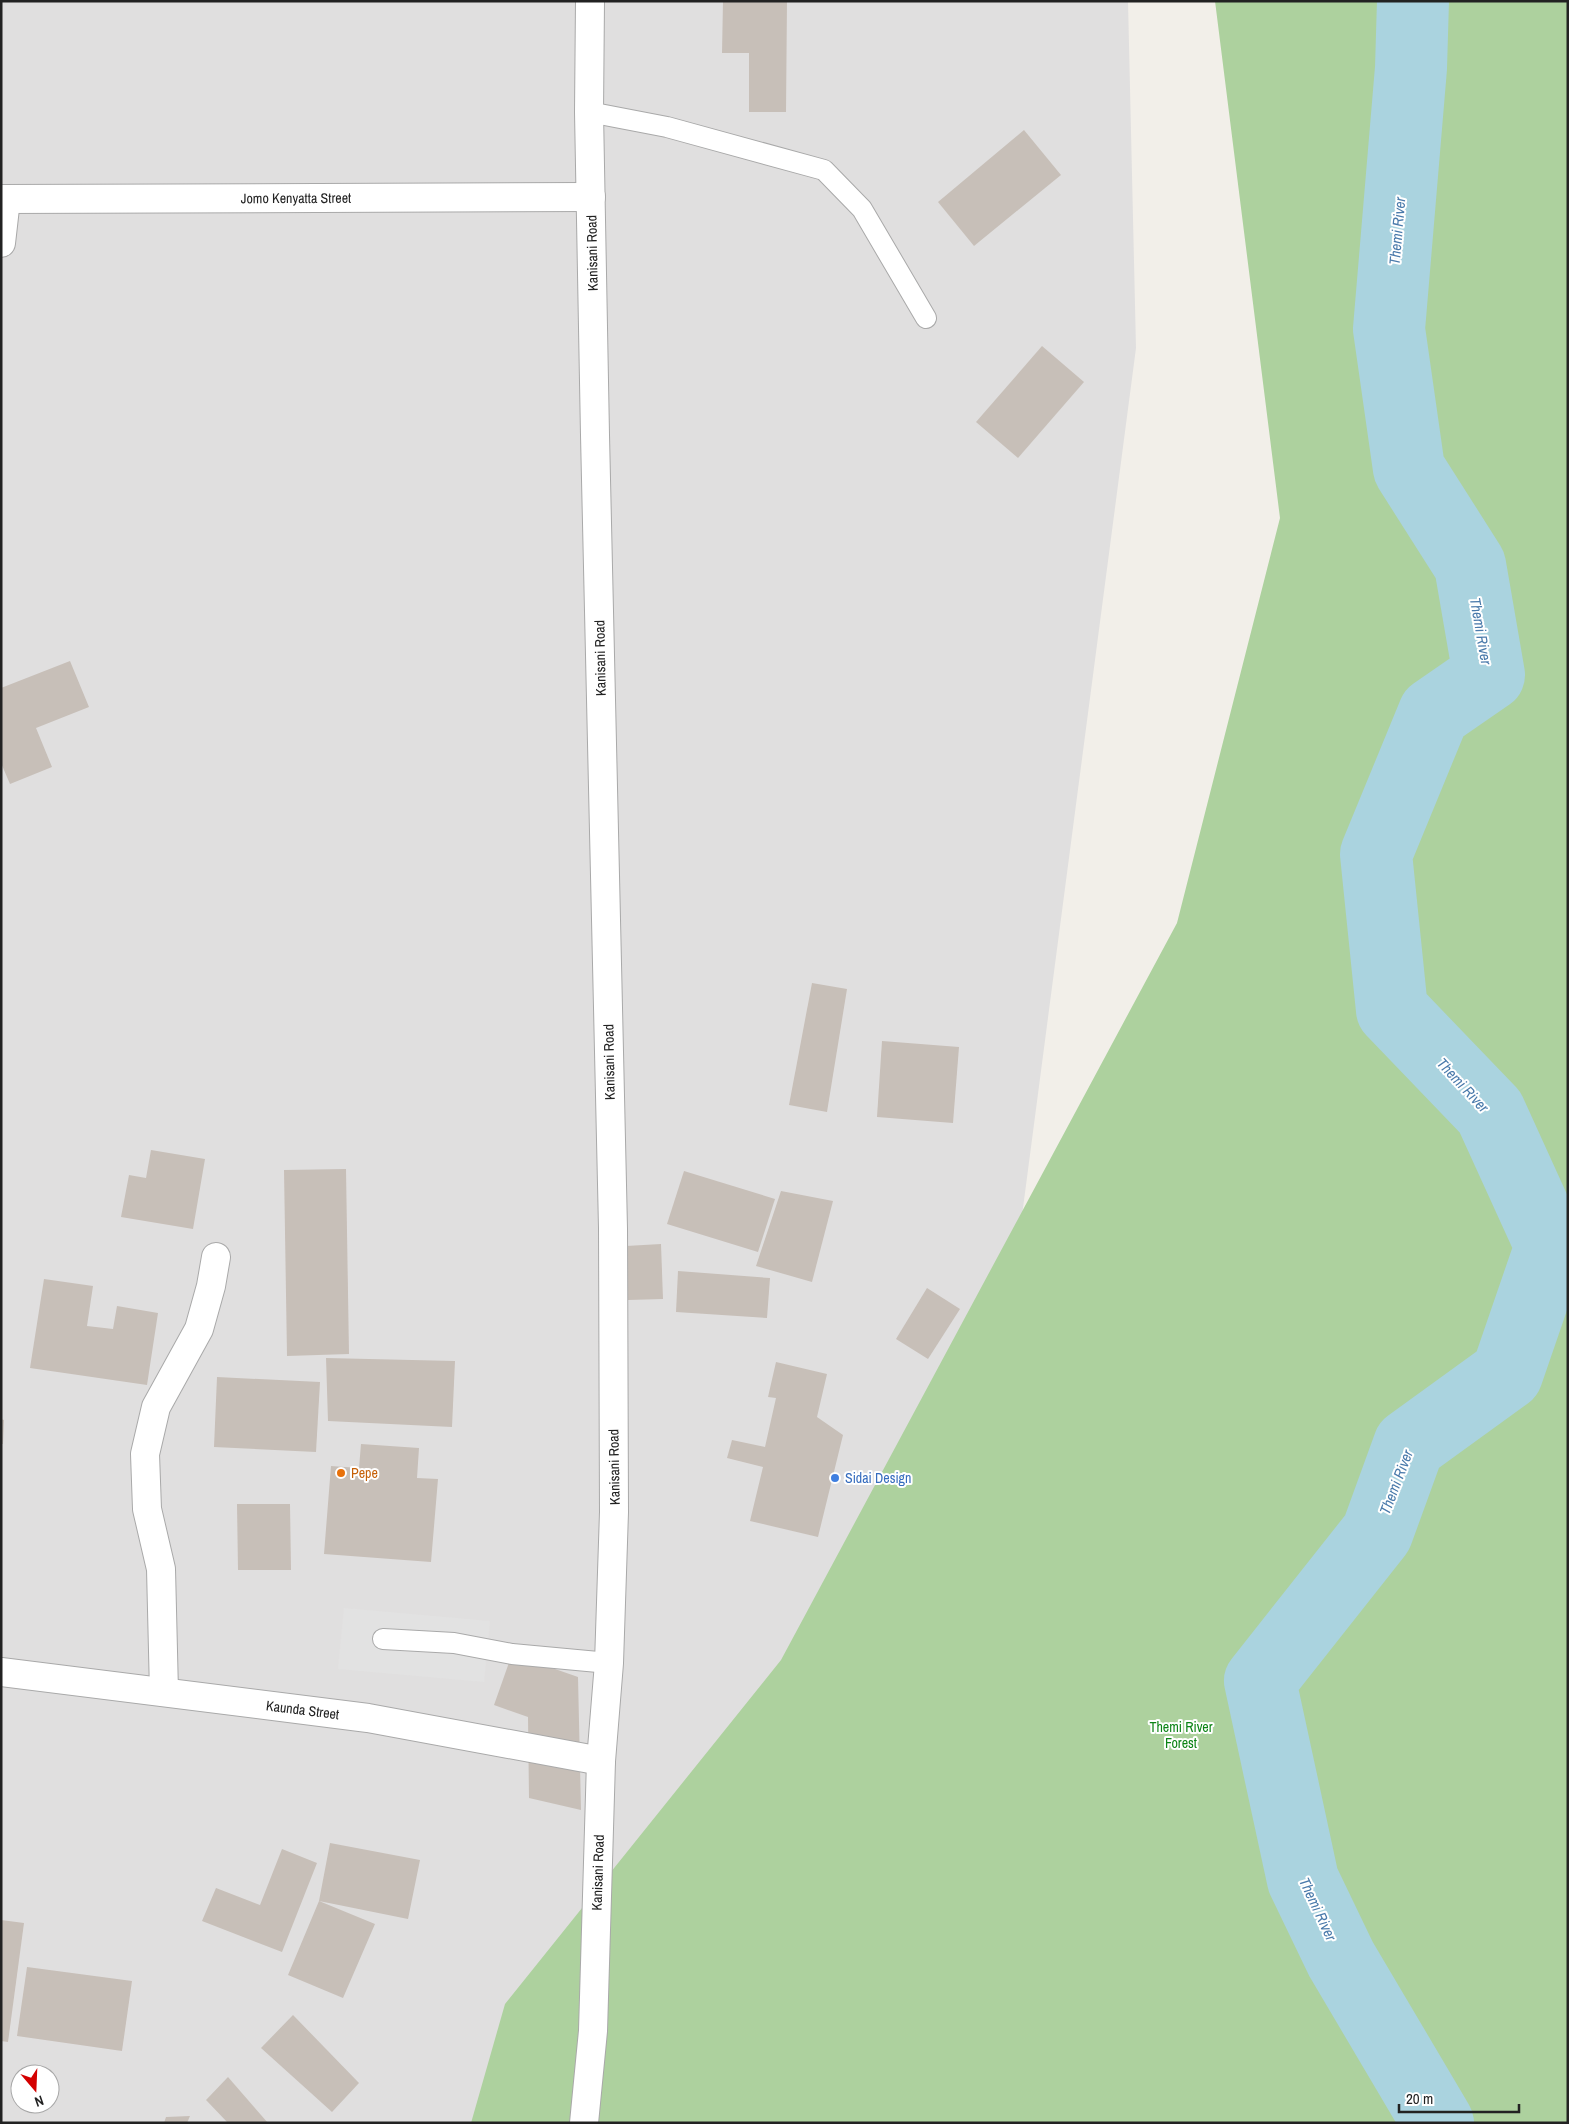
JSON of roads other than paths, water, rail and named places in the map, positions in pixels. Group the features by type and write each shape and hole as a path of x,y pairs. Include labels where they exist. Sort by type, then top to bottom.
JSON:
{"street":[{"name":"Kanisani Road","path":"584,2123 593,2031 601,1761 609,1663 614,1512 613,1228 591,197 590,1"},
{"name":"Jomo Kenyatta Street","path":"4,199 591,197"},
{"path":"1,242 4,199"},
{"path":"164,1692 161,1569 147,1509 145,1454 156,1407 199,1329 211,1286 216,1257"},
{"name":"Kaunda Street","path":"1,1672 368,1718 601,1761"}],"lane":[{"path":"590,112 668,127 824,170 862,210 926,318"},
{"path":"382,1639 454,1643 512,1654 609,1663"}],"waterway":[{"name":"Themi River","path":"1413,1 1411,68 1389,329 1409,469 1470,565 1489,675 1434,713 1376,854 1392,1010 1490,1112 1551,1246 1507,1374 1409,1445 1377,1533 1260,1681 1303,1880 1341,1959 1438,2123"}],"place":[{"name":"Pepe","path":"341,1473"},
{"name":"Sidai Design","path":"835,1478"}],"park label":[{"name":"Themi River Forest","path":"1181,1735"}]}
